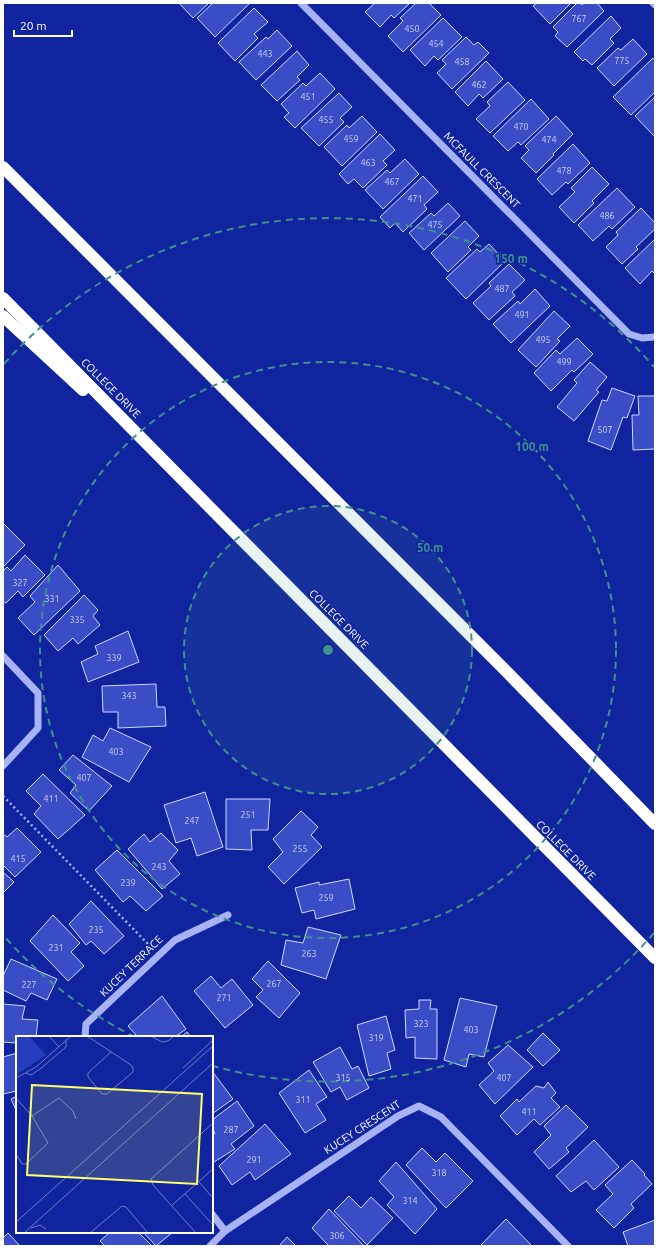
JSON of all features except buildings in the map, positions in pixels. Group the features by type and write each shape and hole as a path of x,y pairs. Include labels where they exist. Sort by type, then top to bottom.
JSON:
{"highway":[{"path":"3,167 506,672 655,824"},
{"name":"COLLEGE DRIVE","path":"3,298 655,958"},
{"path":"3,316 212,509"}],"street":[{"name":"MCFAULL CRESCENT","path":"301,3 629,334 642,338 655,337"},
{"path":"3,656 38,693 38,728 3,766"},
{"name":"KUCEY TERRACE","path":"85,1036 86,1024 175,940 228,915"},
{"name":"KUCEY CRESCENT","path":"210,1246 225,1231 398,1116 418,1106 441,1117 568,1246"},
{"path":"213,1215 225,1231"}],"path":[{"path":"3,796 149,945"}]}
